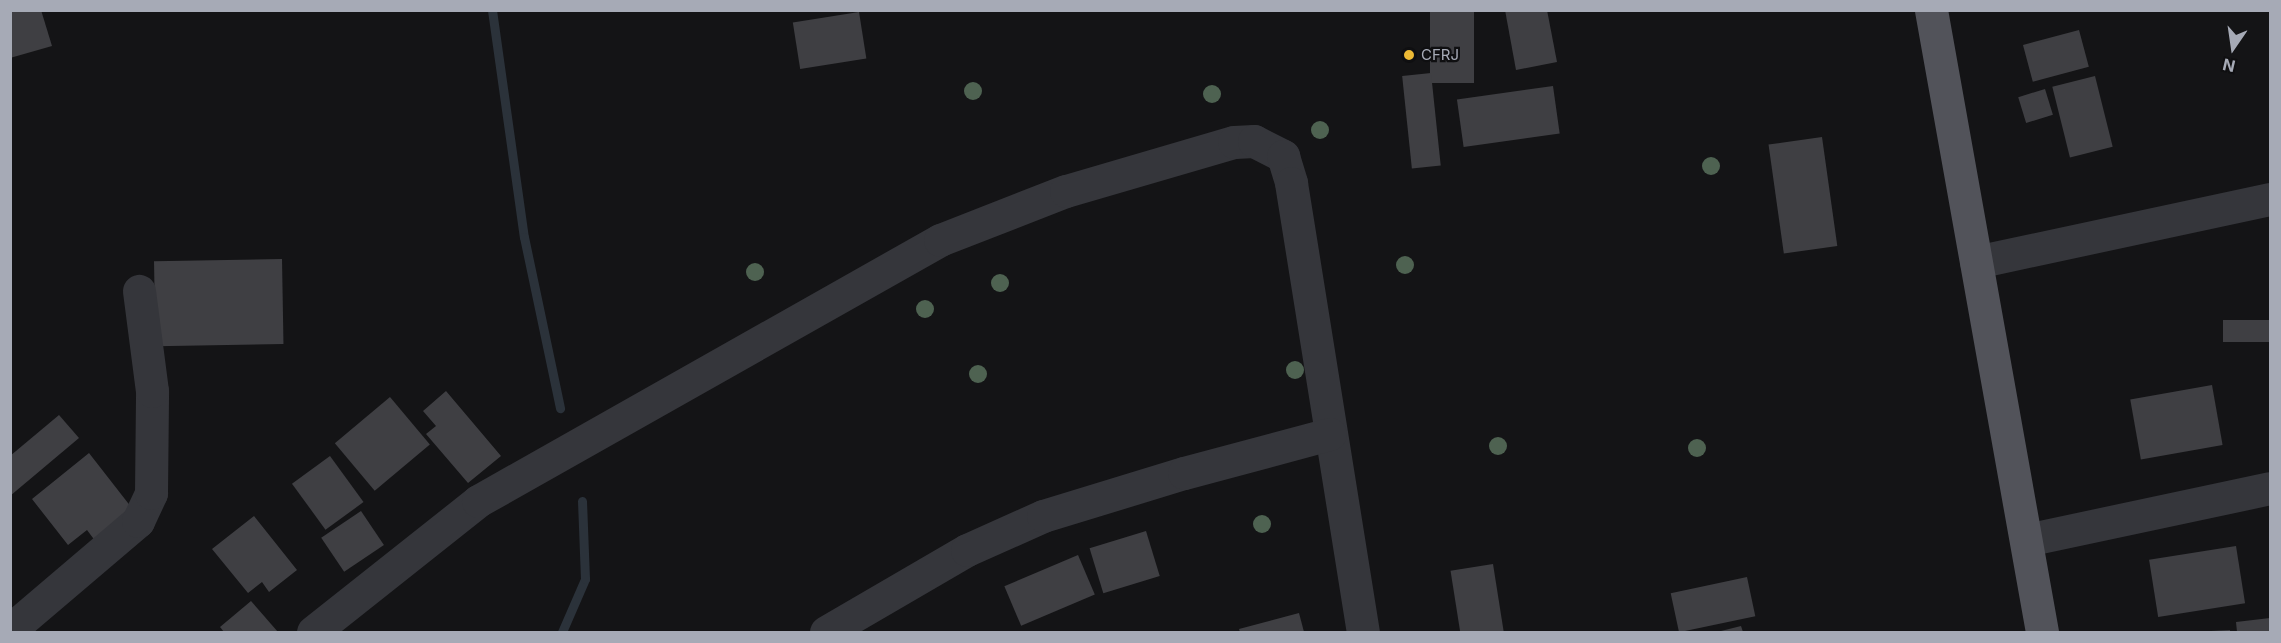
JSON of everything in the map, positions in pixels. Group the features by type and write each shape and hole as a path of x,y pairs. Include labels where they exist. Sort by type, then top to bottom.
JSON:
{"main road":[{"path":"1931,10 2042,633"}],"street":[{"path":"313,633 478,501 940,240 1027,204 1234,142 1254,141 1283,156 1305,265 1363,633"},
{"path":"1976,262 2271,199"},
{"path":"10,630 138,521 151,493 152,391 139,291"},
{"path":"826,633 967,550 1043,516 1184,473 1330,434"},
{"path":"2026,540 2271,488"}],"building":[{"path":"10,10 41,10 52,46 10,58"},
{"path":"1430,10 1474,10 1474,83 1430,83"},
{"path":"1505,10 1547,10 1557,62 1516,70"},
{"path":"859,12 866,58 800,69 793,22"},
{"path":"2079,30 2089,67 2033,82 2023,45"},
{"path":"1431,73 1441,165 1412,169 1402,76"},
{"path":"2095,76 2113,147 2070,157 2052,87"},
{"path":"1553,86 1560,134 1464,147 1457,99"},
{"path":"2045,89 2053,115 2026,123 2018,97"},
{"path":"1822,137 1837,246 1784,253 1769,145"},
{"path":"282,259 283,344 156,346 154,261"},
{"path":"2223,320 2270,320 2270,342 2223,342"},
{"path":"2212,385 2223,445 2141,459 2130,399"},
{"path":"446,391 501,456 468,483 426,434 436,426 423,411"},
{"path":"390,397 430,444 375,491 335,443"},
{"path":"59,415 79,438 10,496 10,456"},
{"path":"89,453 135,512 96,542 87,530 68,545 32,499"},
{"path":"330,456 364,502 325,530 292,484"},
{"path":"361,511 384,545 344,572 321,538"},
{"path":"254,516 297,570 269,592 262,582 248,593 212,549"},
{"path":"1146,531 1160,576 1103,593 1090,548"},
{"path":"2236,546 2245,603 2158,617 2149,560"},
{"path":"1078,555 1095,595 1021,626 1004,586"},
{"path":"1493,564 1504,632 1460,632 1451,571"},
{"path":"1747,577 1755,616 1679,632 1671,593"},
{"path":"251,601 278,632 224,632 220,627"},
{"path":"1299,613 1304,632 1240,632 1239,629"},
{"path":"2270,618 2270,632 2237,632 2236,622"},
{"path":"1741,626 1743,632 1717,632"},
{"path":"2230,630 2230,632 2211,632 2211,631"}],"waterway":[{"path":"492,10 524,237 560,408"},
{"path":"562,632 585,579 582,501"}],"place":[{"name":"CFRJ","path":"1409,55"}]}
